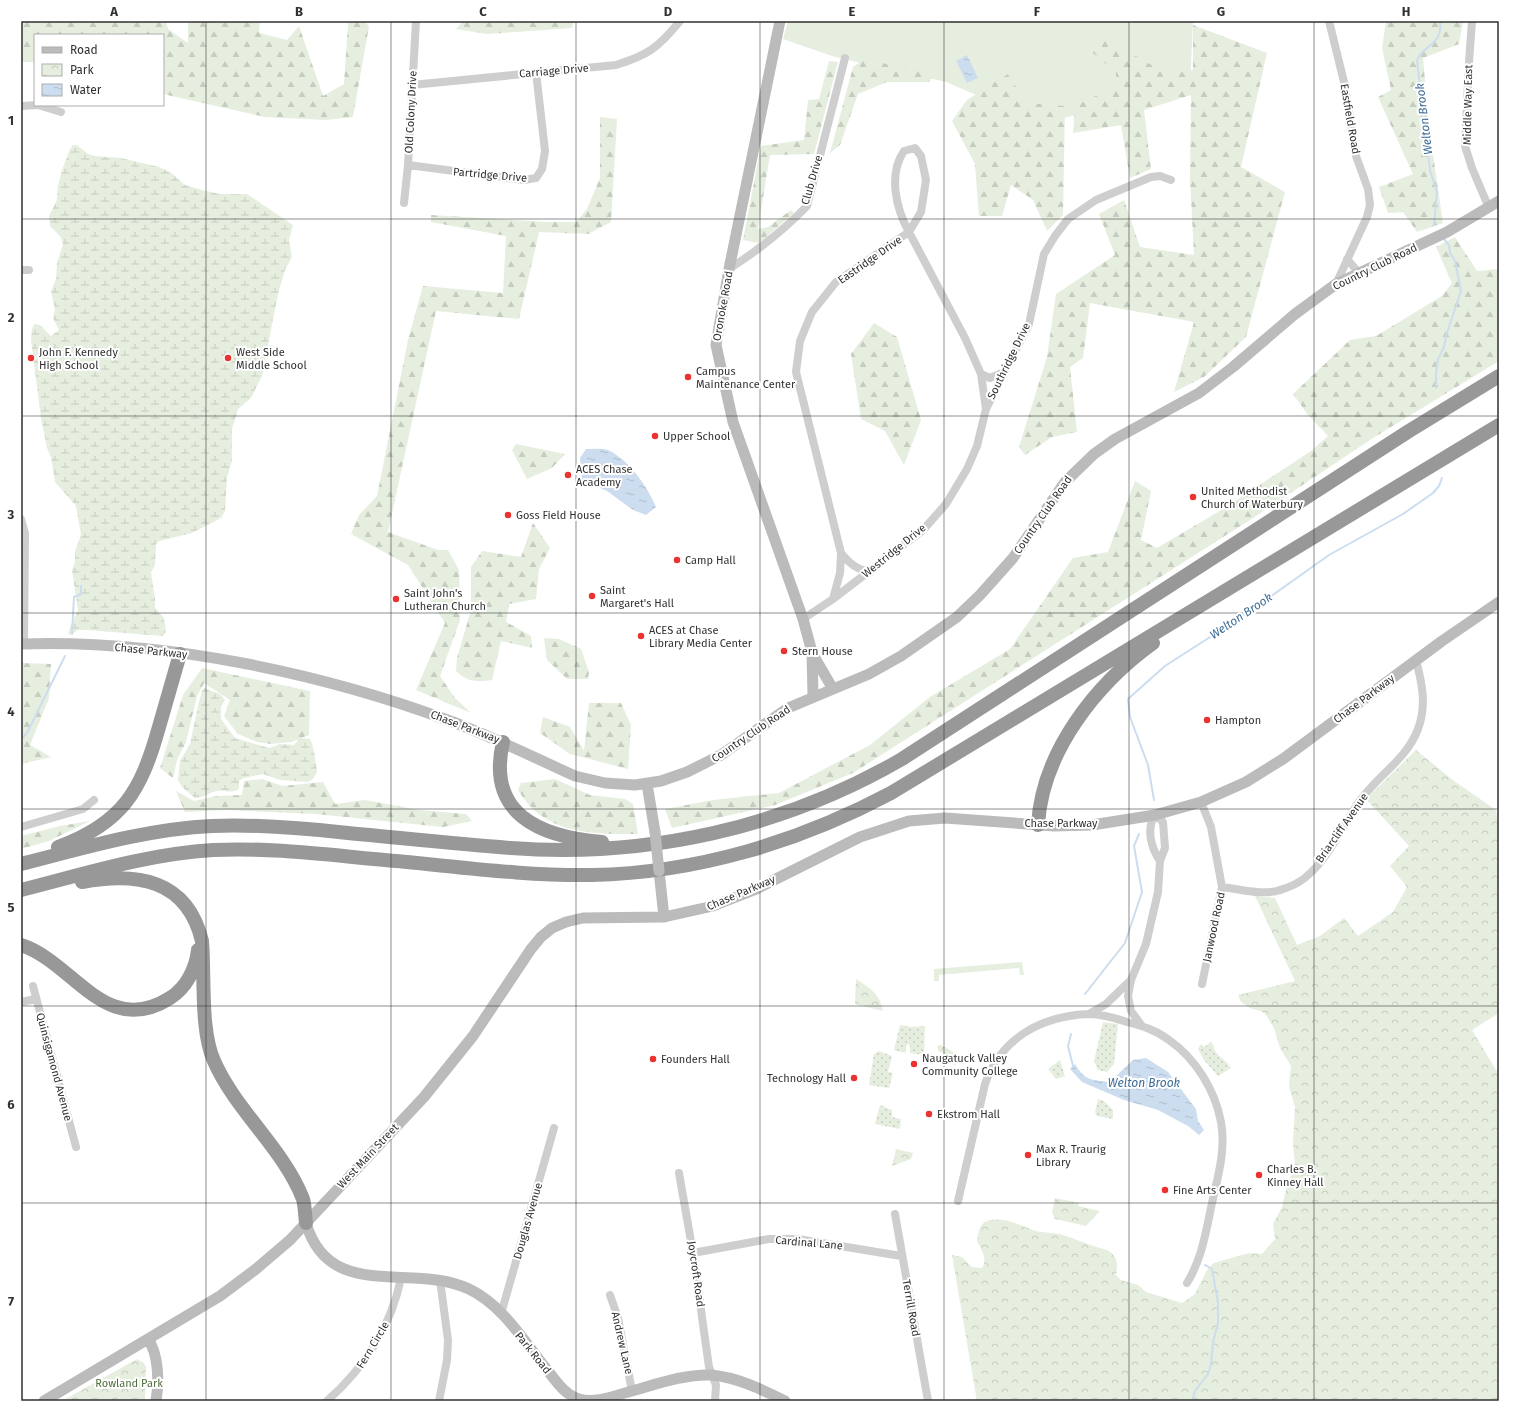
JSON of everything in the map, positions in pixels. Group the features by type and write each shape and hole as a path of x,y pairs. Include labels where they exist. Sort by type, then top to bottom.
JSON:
{"highway":[{"path":"21,864 127,837 176,829 212,826 291,827 512,848 560,850 646,846 701,837 787,813 831,796 880,772 955,726 1499,372"},
{"path":"1439,412 1499,376"},
{"path":"21,890 133,862 213,850 268,850 510,872 566,875 647,871 735,855 815,829 890,793 1499,425"},
{"path":"1038,825 1040,801 1053,764 1078,721 1110,681 1145,649 1280,557"},
{"path":"21,860 63,845 91,832 110,819 129,798 139,784 149,760 180,654"},
{"path":"502,742 498,770 501,788 506,798 520,815 540,828 563,836 604,842 701,837"},
{"path":"21,895 96,880 124,878 150,882 162,886 182,899 191,911 199,929 202,941 206,1026 210,1050 214,1061 227,1084 291,1177 303,1200 306,1223"},
{"path":"21,945 42,955 108,1004 129,1009 146,1008 161,1003 171,997 191,975 195,966 198,929 191,911"}],"main road":[{"name":"Oronoke Road","path":"780,21 729,269 716,346 733,422 803,618 812,652 813,696"},
{"name":"Country Club Road","path":"647,784 674,777 701,766 720,755 777,715 813,696 834,689 880,668 920,644 957,617 980,595 1009,563 1065,482 1094,454 1115,439 1199,393 1233,367 1294,314 1336,284 1447,232 1499,201"},
{"name":"Chase Parkway","path":"664,917 706,908 730,900 860,837 904,822 927,818 951,818 1038,825 1092,825 1155,815 1201,802 1246,782 1283,759 1416,660 1499,602"},
{"name":"Chase Parkway","path":"23,644 109,647 239,662 311,679 412,708 502,742 568,773 591,781 620,785 647,784"},
{"name":"Oronoke Road","path":"812,652 834,689"},
{"path":"647,784 653,817 664,917"},
{"name":"West Main Street","path":"44,1401 209,1303 243,1279 286,1244 447,1071 487,1016 530,949 544,934 562,924 583,918 664,917"},
{"name":"Park Road","path":"306,1223 313,1242 328,1258 342,1269 370,1276 440,1280 460,1285 478,1294 501,1314 568,1394 579,1399 590,1400 619,1398 632,1391 682,1378 712,1375 757,1388 785,1401"},
{"path":"148,1339 156,1361 156,1401"}],"street":[{"name":"Old Colony Drive","path":"404,203 408,165 416,21"},
{"name":"Carriage Drive","path":"412,86 536,72 616,65 640,57 664,41 680,21"},
{"name":"Eastfield Road","path":"1330,21 1345,86 1356,156 1368,189 1370,204 1368,217 1336,284"},
{"name":"Middle Way East","path":"1472,21 1465,146 1472,168 1489,208"},
{"name":"Club Drive","path":"729,269 762,248 793,221 807,206 845,58"},
{"name":"Partridge Drive","path":"408,165 524,180 536,178 542,169 544,151 536,72"},
{"path":"21,106 34,105"},
{"path":"41,106 61,112"},
{"name":"Eastridge Drive","path":"833,599 840,573 841,553 796,372 800,341 812,312 836,282 909,232 921,212 926,180 922,156 915,148 904,151 897,161 895,183"},
{"name":"Southridge Drive","path":"986,409 1029,324 1044,254 1068,219 1096,200 1151,177 1160,176 1171,180"},
{"name":"Westridge Drive","path":"803,618 833,599 870,572 922,530 946,504 967,469 977,446 986,409 981,374 965,338 900,217 895,183"},
{"path":"1347,260 1359,273"},
{"path":"981,374 990,378 1004,372"},
{"path":"21,518 25,533 23,644"},
{"path":"841,553 851,565 860,570 870,572"},
{"name":"Briarcliff Avenue","path":"1222,887 1264,892 1279,890 1306,877 1322,860 1360,801 1397,761 1411,743 1418,728 1423,706 1423,686 1416,660"},
{"path":"21,827 84,809 94,800"},
{"name":"Janwood Road","path":"1201,802 1211,827 1222,887 1202,984"},
{"path":"1142,1026 1132,1012 1128,996 1131,980 1146,944 1153,917 1158,892 1160,861 1165,851 1165,829 1163,822 1155,815 1150,831 1153,849 1160,861"},
{"path":"1089,1014 1106,1004 1131,980"},
{"name":"Quinsigamond Avenue","path":"33,986 76,1147"},
{"path":"21,1002 36,1000"},
{"path":"958,1201 983,1091 992,1065 1012,1041 1035,1026 1057,1019 1089,1014 1113,1018 1142,1026 1168,1039 1194,1064 1207,1083 1216,1102 1221,1122 1223,1143 1221,1166 1200,1257 1187,1284"},
{"name":"Douglas Avenue","path":"501,1314 554,1128"},
{"name":"Joycroft Road","path":"679,1174 693,1252 709,1367 716,1385 716,1401"},
{"name":"Terrill Road","path":"895,1214 901,1256 928,1401"},
{"name":"Cardinal Lane","path":"693,1252 769,1239 798,1239 901,1256"},
{"name":"Fern Circle","path":"327,1401 353,1376 376,1343 392,1311 401,1278"},
{"path":"440,1280 448,1340 447,1360 440,1401"},
{"name":"Andrew Lane","path":"610,1295 618,1318 632,1391"}],"green space":[{"path":"21,21 166,21 168,29 188,43 188,21 260,21 259,33 287,40 299,26 323,96 344,84 348,24 346,21 364,21 369,26 353,117 326,120 265,117 164,94 164,34 34,34 34,62 21,62"},
{"path":"463,21 574,21 572,28 487,34 456,29"},
{"path":"788,21 1193,21 1190,88 1129,101 1026,128 979,96 946,82 835,57 783,39"},
{"path":"1386,21 1463,21 1459,44 1423,58 1429,127 1443,223 1417,232 1403,212 1388,213 1379,187 1413,174 1378,97 1391,90 1382,48"},
{"path":"1193,25 1267,53 1241,167 1285,192 1246,337 1204,377 1174,392 1194,322 1090,303 1083,358 1070,367 1077,432 1052,437 1025,455 1019,447 1047,357 1056,294 1115,255 1099,214 1124,200 1140,247 1194,255 1190,178 1191,95 1144,110 1151,169 1130,178 1121,125 1073,133 1075,106 1116,86 1116,72 1088,49 1106,39 1166,73 1193,70"},
{"path":"863,60 932,71 930,82 887,82 858,94 840,145 830,153 853,67"},
{"path":"829,61 838,62 814,154 770,155 758,229 768,227 791,210 794,213 759,243 743,240 761,146 804,140 808,100 819,99"},
{"path":"1008,74 1026,103 1065,106 1063,215 1047,231 1033,200 1011,185 1002,216 979,216 975,164 952,121 967,100"},
{"path":"600,117 617,119 611,222 588,234 539,232 519,319 436,311 388,532 438,550 448,550 459,570 460,620 440,676 455,698 471,713 416,690 445,623 408,565 351,534 359,515 377,496 408,340 423,286 503,293 506,236 431,222 431,215 547,222 576,222 587,209 600,178"},
{"path":"73,145 77,145 88,154 94,156 121,158 159,167 170,172 185,185 202,190 220,194 247,194 293,225 289,240 292,257 285,270 278,294 262,376 251,398 238,409 232,429 232,460 227,478 225,511 221,518 192,533 159,541 156,544 155,565 151,572 155,608 164,618 166,632 162,636 88,630 78,630 72,634 68,634 71,624 78,611 72,570 75,562 75,551 81,535 76,506 55,482 51,457 47,448 41,418 31,340 34,324 40,325 51,336 59,330 53,318 55,310 51,291 56,279 57,263 63,244 60,236 50,226 49,216 57,200 58,186 62,170"},
{"path":"1455,237 1477,271 1499,269 1499,361 1373,438 1253,518 853,773 775,805 672,828 665,809 713,800 779,793 870,745 930,697 1010,649 1073,558 1108,552 1135,481 1151,491 1141,540 1157,548 1223,509 1311,451 1328,436 1308,415 1293,394 1350,340 1376,336 1442,296 1452,283 1436,247"},
{"path":"874,323 897,337 921,420 904,465 885,431 861,419 851,354"},
{"path":"516,444 565,454 552,468 527,479 512,450"},
{"path":"533,523 550,548 539,569 536,599 509,604 506,622 531,636 532,648 501,641 492,680 477,681 468,679 456,671 457,658 471,610 471,567 482,551 521,557"},
{"path":"544,638 559,639 581,649 589,672 588,679 567,679 547,660"},
{"path":"21,663 51,664 49,698 30,745 51,757 21,764"},
{"path":"202,668 310,691 309,735 291,742 271,744 257,742 238,734 224,716 230,700 204,683 197,696 186,742 177,760 173,778 160,768 183,695"},
{"path":"204,688 220,694 225,700 221,706 221,719 235,738 269,748 280,744 294,745 300,738 310,739 314,751 317,772 313,779 308,782 280,780 263,774 244,778 239,781 239,789 231,792 217,791 195,798 182,787 178,780 180,761 190,744 198,706"},
{"path":"589,703 621,703 631,725 628,769 570,754 540,733 543,717 570,727 584,751"},
{"path":"1416,750 1454,781 1496,810 1499,832 1499,1013 1472,1030 1499,1075 1499,1401 977,1401 952,1255 962,1257 972,1267 982,1268 984,1265 984,1258 977,1241 978,1233 983,1223 991,1220 1003,1220 1016,1223 1036,1231 1063,1235 1107,1250 1111,1252 1115,1258 1117,1264 1116,1275 1121,1280 1138,1285 1146,1292 1182,1303 1195,1294 1207,1270 1214,1263 1249,1253 1262,1254 1275,1239 1273,1224 1282,1207 1287,1185 1295,1166 1293,1143 1295,1107 1289,1086 1291,1066 1280,1048 1274,1028 1266,1015 1261,1011 1250,1008 1241,1002 1238,995 1295,981 1255,896 1275,898 1297,945 1320,936 1344,918 1358,936 1393,912 1407,887 1390,866 1409,846 1366,799"},
{"path":"262,779 283,786 323,782 335,804 365,800 419,810 466,814 472,821 443,827 316,814 226,810 185,812 176,791 194,801 217,796 242,795 244,781"},
{"path":"555,779 590,795 625,799 633,804 638,834 587,832 570,829 555,824 541,816 529,805 518,790 521,783"},
{"path":"90,821 49,841 21,849 21,836 60,826"},
{"path":"1022,962 1024,975 1020,975 1019,968 939,975 939,981 934,981 934,969"},
{"path":"856,979 874,992 882,1005 883,1011 855,1004"},
{"path":"1103,1022 1118,1024 1114,1064 1107,1072 1098,1070 1094,1061"},
{"path":"900,1025 911,1027 925,1026 924,1055 910,1053 910,1045 907,1044 905,1053 894,1050"},
{"path":"1211,1042 1215,1051 1231,1068 1218,1076 1204,1060 1198,1049 1201,1044 1204,1047"},
{"path":"941,1045 958,1055 956,1065 942,1062 944,1053 939,1052 937,1046"},
{"path":"879,1051 892,1056 888,1072 893,1073 889,1088 869,1085 874,1054"},
{"path":"1060,1060 1065,1076 1056,1079 1048,1069"},
{"path":"1098,1099 1104,1101 1113,1110 1113,1119 1097,1116 1095,1112"},
{"path":"880,1105 892,1110 892,1117 901,1119 900,1129 875,1124"},
{"path":"896,1149 913,1153 911,1159 892,1166"},
{"path":"1055,1198 1079,1203 1078,1206 1100,1211 1086,1226 1055,1219 1052,1212"},
{"name":"Rowland Park","path":"137,1359 144,1363 146,1367 145,1401 62,1401"}],"water":[{"path":"967,55 978,78 967,83 956,61"},
{"path":"586,449 608,450 616,454 637,475 653,499 656,507 646,515 633,510 607,491 582,480 580,458"},
{"name":"Welton Brook","path":"1146,1058 1168,1072 1196,1109 1198,1121 1204,1130 1199,1135 1188,1126 1158,1110 1124,1100 1082,1082 1070,1069 1075,1064 1086,1077 1098,1081 1110,1082 1133,1060"}],"waterway":[{"name":"Welton Brook","path":"1434,225 1437,192 1430,170 1417,61 1423,51 1432,44 1438,36 1440,21"},
{"name":"Welton Brook","path":"1436,388 1438,359 1444,347 1446,336 1461,291 1455,261 1450,253 1449,245 1443,238"},
{"name":"Welton Brook","path":"1154,800 1148,765 1130,717 1128,699 1165,666 1246,614 1329,555 1403,514 1433,493 1439,486 1442,478"},
{"path":"72,634 74,597 81,594 81,586"},
{"path":"21,739 27,733 65,656"},
{"name":"Welton Brook","path":"1085,994 1125,943 1142,892 1134,846 1139,834"},
{"name":"Welton Brook","path":"1071,1034 1068,1046 1073,1066"},
{"name":"Welton Brook","path":"1192,1401 1195,1391 1208,1374 1211,1365 1213,1342 1218,1323 1218,1303 1212,1269 1205,1265"}],"place":[{"name":"John F. Kennedy High School","path":"31,358"},
{"name":"West Side Middle School","path":"228,358"},
{"name":"Campus Maintenance Center","path":"688,377"},
{"name":"Upper School","path":"655,436"},
{"name":"ACES Chase Academy","path":"568,475"},
{"name":"United Methodist Church of Waterbury","path":"1193,497"},
{"name":"Goss Field House","path":"508,515"},
{"name":"Camp Hall","path":"677,560"},
{"name":"Saint Margaret's Hall","path":"592,596"},
{"name":"Saint John's Lutheran Church","path":"396,599"},
{"name":"ACES at Chase Library Media Center","path":"641,636"},
{"name":"Stern House","path":"784,651"},
{"name":"Hampton","path":"1207,720"},
{"name":"Founders Hall","path":"653,1059"},
{"name":"Naugatuck Valley Community College","path":"914,1064"},
{"name":"Technology Hall","path":"854,1078"},
{"name":"Ekstrom Hall","path":"929,1114"},
{"name":"Max R. Traurig Library","path":"1028,1155"},
{"name":"Charles B. Kinney Hall","path":"1259,1175"},
{"name":"Fine Arts Center","path":"1165,1190"}]}
